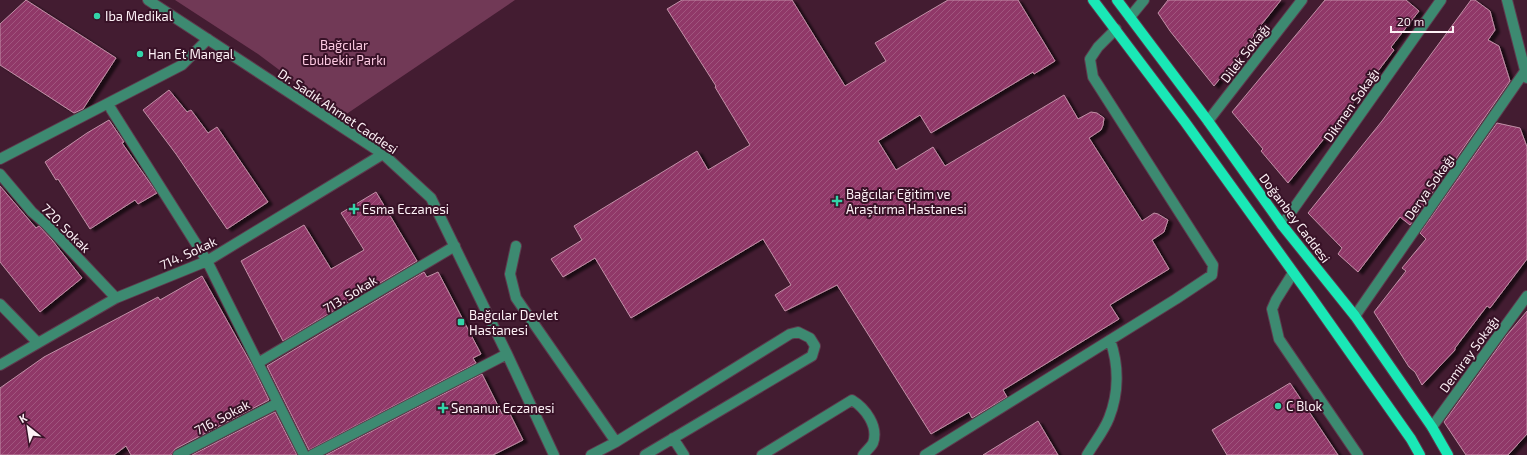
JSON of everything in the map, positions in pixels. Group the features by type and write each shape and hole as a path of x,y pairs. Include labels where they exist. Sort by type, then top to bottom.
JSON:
{"main road":[{"path":"1094,0 1185,122 1411,439 1420,455"},
{"name":"Doğanbey Caddesi","path":"1117,0 1208,121 1282,225 1355,316 1432,427 1448,455"}],"street":[{"name":"Dr. Sadık Ahmet Caddesi","path":"148,0 382,154 431,198 507,354 549,454"},
{"path":"1130,16 1144,0"},
{"name":"Dilek Sokağı","path":"1208,121 1302,0"},
{"name":"Dikmen Sokağı","path":"1282,225 1441,0"},
{"path":"1507,0 1526,76"},
{"path":"925,455 1212,275 1213,265 1093,77 1090,59 1098,47 1116,29"},
{"path":"0,159 182,65 208,39"},
{"name":"Derya Sokağı","path":"1355,316 1526,76"},
{"path":"111,109 207,261 304,455"},
{"name":"714. Sokak","path":"0,365 116,298 207,261 382,154"},
{"name":"720. Sokak","path":"0,174 32,212 46,224 116,298"},
{"name":"713. Sokak","path":"258,363 455,246"},
{"path":"516,246 510,274 516,298 616,442"},
{"path":"1293,273 1272,309 1279,339 1358,455"},
{"name":"Demiray Sokağı","path":"1432,427 1527,296"},
{"path":"0,304 38,344"},
{"path":"591,455 616,442 790,334 798,332 810,338 815,346 812,356 674,438 651,454"},
{"path":"1087,455 1109,418 1116,396 1117,382 1115,355 1110,340"},
{"path":"312,455 507,354"},
{"path":"762,455 852,400 862,407 875,429 873,443 863,455"},
{"name":"716. Sokak","path":"178,455 278,403"},
{"path":"674,438 684,455"}],"green space":[{"name":"Bağcılar Ebubekir Parkı","path":"175,0 515,0 342,117 258,54"}],"building":[{"path":"26,0 116,58 83,109 74,113 0,65 0,24"},
{"name":"Bağcılar Eğitim ve Araştırma Hastanesi","path":"682,0 792,0 845,86 886,61 875,43 948,0 1018,0 1055,61 1034,74 1033,72 931,133 920,115 878,141 896,170 933,147 945,166 1064,95 1078,119 1091,112 1097,113 1104,118 1101,130 1089,138 1142,221 1154,213 1168,220 1164,232 1152,240 1169,269 1110,305 1119,319 1003,390 1007,397 972,418 969,412 931,434 837,285 785,311 775,295 791,285 763,239 631,318 595,258 563,277 551,259 582,240 574,226 697,151 708,170 750,145 715,87 716,86 667,9"},
{"path":"1168,0 1281,0 1214,86 1170,31 1158,13"},
{"path":"1325,0 1406,0 1419,11 1391,47 1394,50 1288,183 1261,151 1263,149 1232,112"},
{"path":"1471,0 1475,0 1490,11 1495,30 1488,40 1499,46 1510,81 1410,225 1400,217 1358,272 1338,254 1342,248 1308,213 1382,121"},
{"path":"169,90 187,112 191,110 208,133 217,127 268,202 227,229 176,154 143,110"},
{"path":"109,120 124,142 122,143 157,193 138,204 135,200 90,229 58,179 56,180 45,162 87,133"},
{"path":"1497,123 1520,128 1527,147 1527,259 1490,308 1487,306 1455,350 1422,385 1415,372 1409,367 1374,312 1406,271 1402,268 1426,239 1420,233"},
{"path":"0,186 36,228 39,226 52,240 82,278 40,312 0,262"},
{"path":"376,192 417,261 283,341 241,261 304,225 331,269 364,250 341,213"},
{"path":"424,272 427,277 438,272 481,354 473,358 476,363 309,450 267,366"},
{"path":"202,276 253,367 269,400 175,449 172,455 131,455 126,446 114,455 0,455 0,388 44,357 158,297 160,300"},
{"path":"1527,311 1527,434 1508,455 1466,455 1444,422 1507,335"},
{"path":"482,374 502,414 508,410 523,440 493,455 326,455"},
{"name":"C Blok","path":"1290,383 1338,455 1227,455 1212,430"},
{"path":"275,412 297,455 192,455"},
{"path":"1038,421 1058,455 983,455"}],"place":[{"name":"Iba Medikal","path":"97,16"},
{"name":"Han Et Mangal","path":"140,54"},
{"name":"Bağcılar Eğitim ve Araştırma Hastanesi","path":"837,201"},
{"name":"Esma Eczanesi","path":"354,209"},
{"name":"Bağcılar Devlet Hastanesi","path":"461,322"},
{"name":"C Blok","path":"1278,406"},
{"name":"Senanur Eczanesi","path":"443,408"}]}
